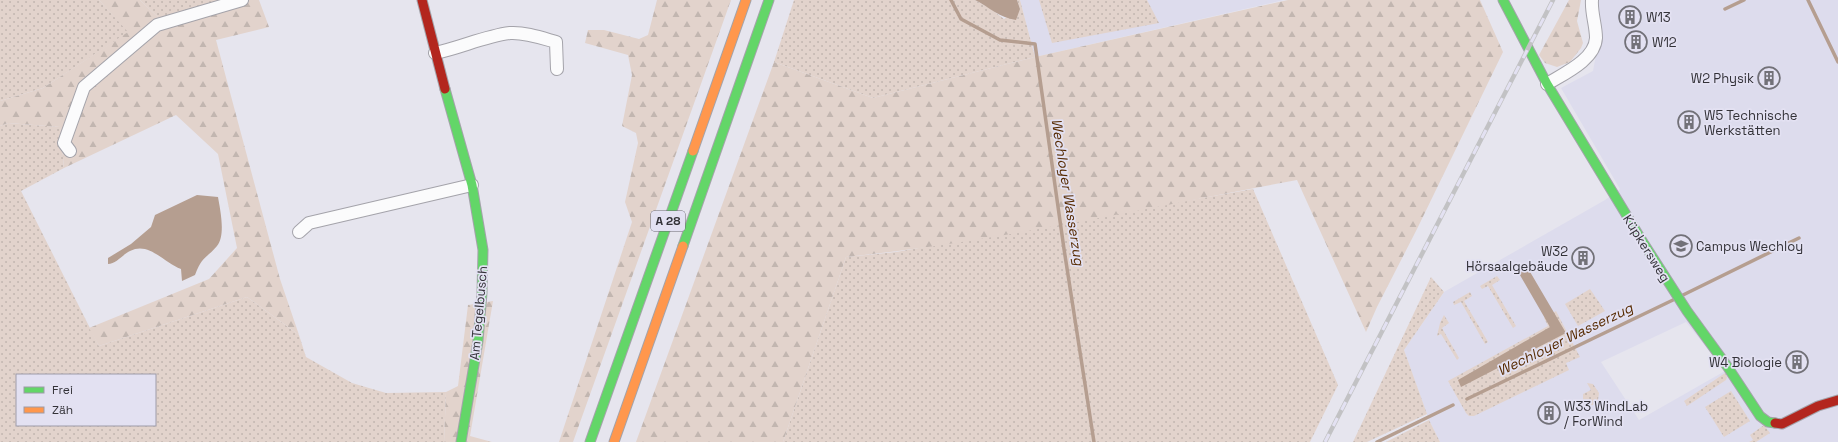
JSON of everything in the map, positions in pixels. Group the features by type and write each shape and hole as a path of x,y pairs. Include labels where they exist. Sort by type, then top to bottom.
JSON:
{"main road":[{"name":"Am Tegelbusch","path":"422,0 435,53 472,185 483,250 482,292 478,341 461,442"},
{"name":"A 28","path":"590,442 746,0"},
{"name":"A 28","path":"614,442 769,0"},
{"name":"Küpkersweg","path":"1503,0 1547,84 1644,244 1687,311 1727,366 1760,416 1768,422 1782,424 1818,406 1838,400"}],"street":[{"path":"70,151 64,143 84,87 157,25 242,0"},
{"path":"1547,84 1582,62 1591,50 1596,39 1592,0"},
{"path":"435,53 512,33 535,36 556,42 557,69"},
{"path":"298,232 309,222 472,185"}],"shaded area":[{"path":"975,0 1017,0 1020,9 1016,20 1010,19 1000,15"},
{"path":"1020,0 1284,0 1035,57"},
{"name":"Campus Wechloy","path":"1597,0 1838,0 1838,442 1440,442 1429,420 1404,350 1444,292 1605,200 1620,189 1561,88 1593,71 1598,44","holes":["1686,322 1725,371 1639,420 1601,362"]},
{"path":"197,195 218,197 222,229 220,241 202,261 195,275 182,281 181,269 156,254 144,249 130,251 114,263 108,264 108,258 131,244 151,227 155,215"},
{"path":"1526,265 1566,333 1461,387 1458,380 1550,327 1517,270"}],"green space":[{"path":"0,0 99,0 129,32 43,88 0,101"},
{"path":"99,0 140,0 164,23 249,0 259,0 269,27 216,40 280,279 299,335 247,297 99,346 89,328 209,279 237,248 218,154 176,115 64,168 60,127 8,123 0,126 0,101 43,88 128,32"},
{"path":"140,0 242,0 164,23"},
{"path":"657,0 731,0 573,442 559,442 632,222 625,202 638,143 636,133 622,126 632,75 628,55 585,43 588,30 604,30 639,39 648,35"},
{"path":"794,0 975,0 991,9 1004,19 1020,9 1017,0 1020,0 1035,57 873,98 774,62"},
{"path":"1039,0 1147,0 1159,23 1052,43"},
{"path":"1288,0 1480,0 1503,52 1366,332 1297,180 1016,233 846,257 783,442 636,442 774,62 873,98 1035,57"},
{"path":"1569,0 1581,0 1577,21 1583,43 1570,62 1557,67 1545,63 1539,55"},
{"path":"8,123 60,127 64,168 21,191 99,346 247,297 299,335 306,357 352,383 386,393 446,392 444,442 0,442 0,126"},
{"path":"1253,189 1338,385 1310,442 783,442 846,257 896,252"},
{"path":"1497,276 1500,280 1492,285 1516,326 1513,328 1488,286 1482,289 1480,286"},
{"path":"1431,277 1444,292 1404,350 1427,414 1367,442 1353,442"},
{"path":"1590,289 1605,311 1578,326 1565,304"},
{"path":"1470,292 1472,296 1464,301 1488,342 1485,344 1461,302 1454,305 1453,302"},
{"path":"493,301 470,436 492,442 444,442 446,392 458,386 468,305"},
{"path":"1556,311 1580,357 1566,363 1569,370 1474,416 1469,416 1448,381 1548,326 1544,318"},
{"path":"1444,315 1449,323 1442,328 1459,358 1457,360 1441,334 1437,336 1440,323"},
{"path":"1725,373 1727,377 1726,380 1687,406 1684,401"},
{"path":"1587,383 1593,384 1599,393 1598,400 1593,405 1586,406 1583,404 1583,394 1591,390"},
{"path":"1731,391 1750,421 1724,437 1705,407"},
{"path":"1429,420 1440,442 1386,442"},
{"path":"1764,425 1770,433 1756,442 1749,442 1753,440 1750,435"}],"waterway":[{"name":"Wechloyer Wasserzug","path":"951,0 961,19 1000,40 1035,44 1064,249 1094,442"},
{"path":"1725,9 1744,0"},
{"path":"1808,0 1838,62"},
{"name":"Wechloyer Wasserzug","path":"1683,295 1799,238"},
{"name":"Wechloyer Wasserzug","path":"1467,399 1673,300"},
{"name":"Wechloyer Wasserzug","path":"1377,442 1453,405"}],"railway":[{"path":"1325,442 1553,0"}],"traffic: fast":[{"path":"683,246 769,0"},
{"path":"1503,0 1547,84 1644,244 1687,311 1727,366 1760,416 1768,422 1775,423"},
{"path":"445,89 472,185 483,250 482,293 478,341 461,442"},
{"path":"590,442 693,151"}],"traffic: slow":[{"path":"693,151 746,0"},
{"path":"614,442 683,246"}],"traffic: jam":[{"path":"422,0 445,89"},
{"path":"1775,423 1782,424 1818,406 1838,400"}],"place":[{"name":"W13","path":"1630,17"},
{"name":"W12","path":"1636,42"},
{"name":"W2 Physik","path":"1769,78"},
{"name":"W5 Technische Werkstätten","path":"1689,122"},
{"name":"Campus Wechloy","path":"1681,246"},
{"name":"W32 Hörsaalgebäude","path":"1583,258"},
{"name":"W4 Biologie","path":"1797,362"},
{"name":"W33 WindLab / ForWind","path":"1549,413"}]}
